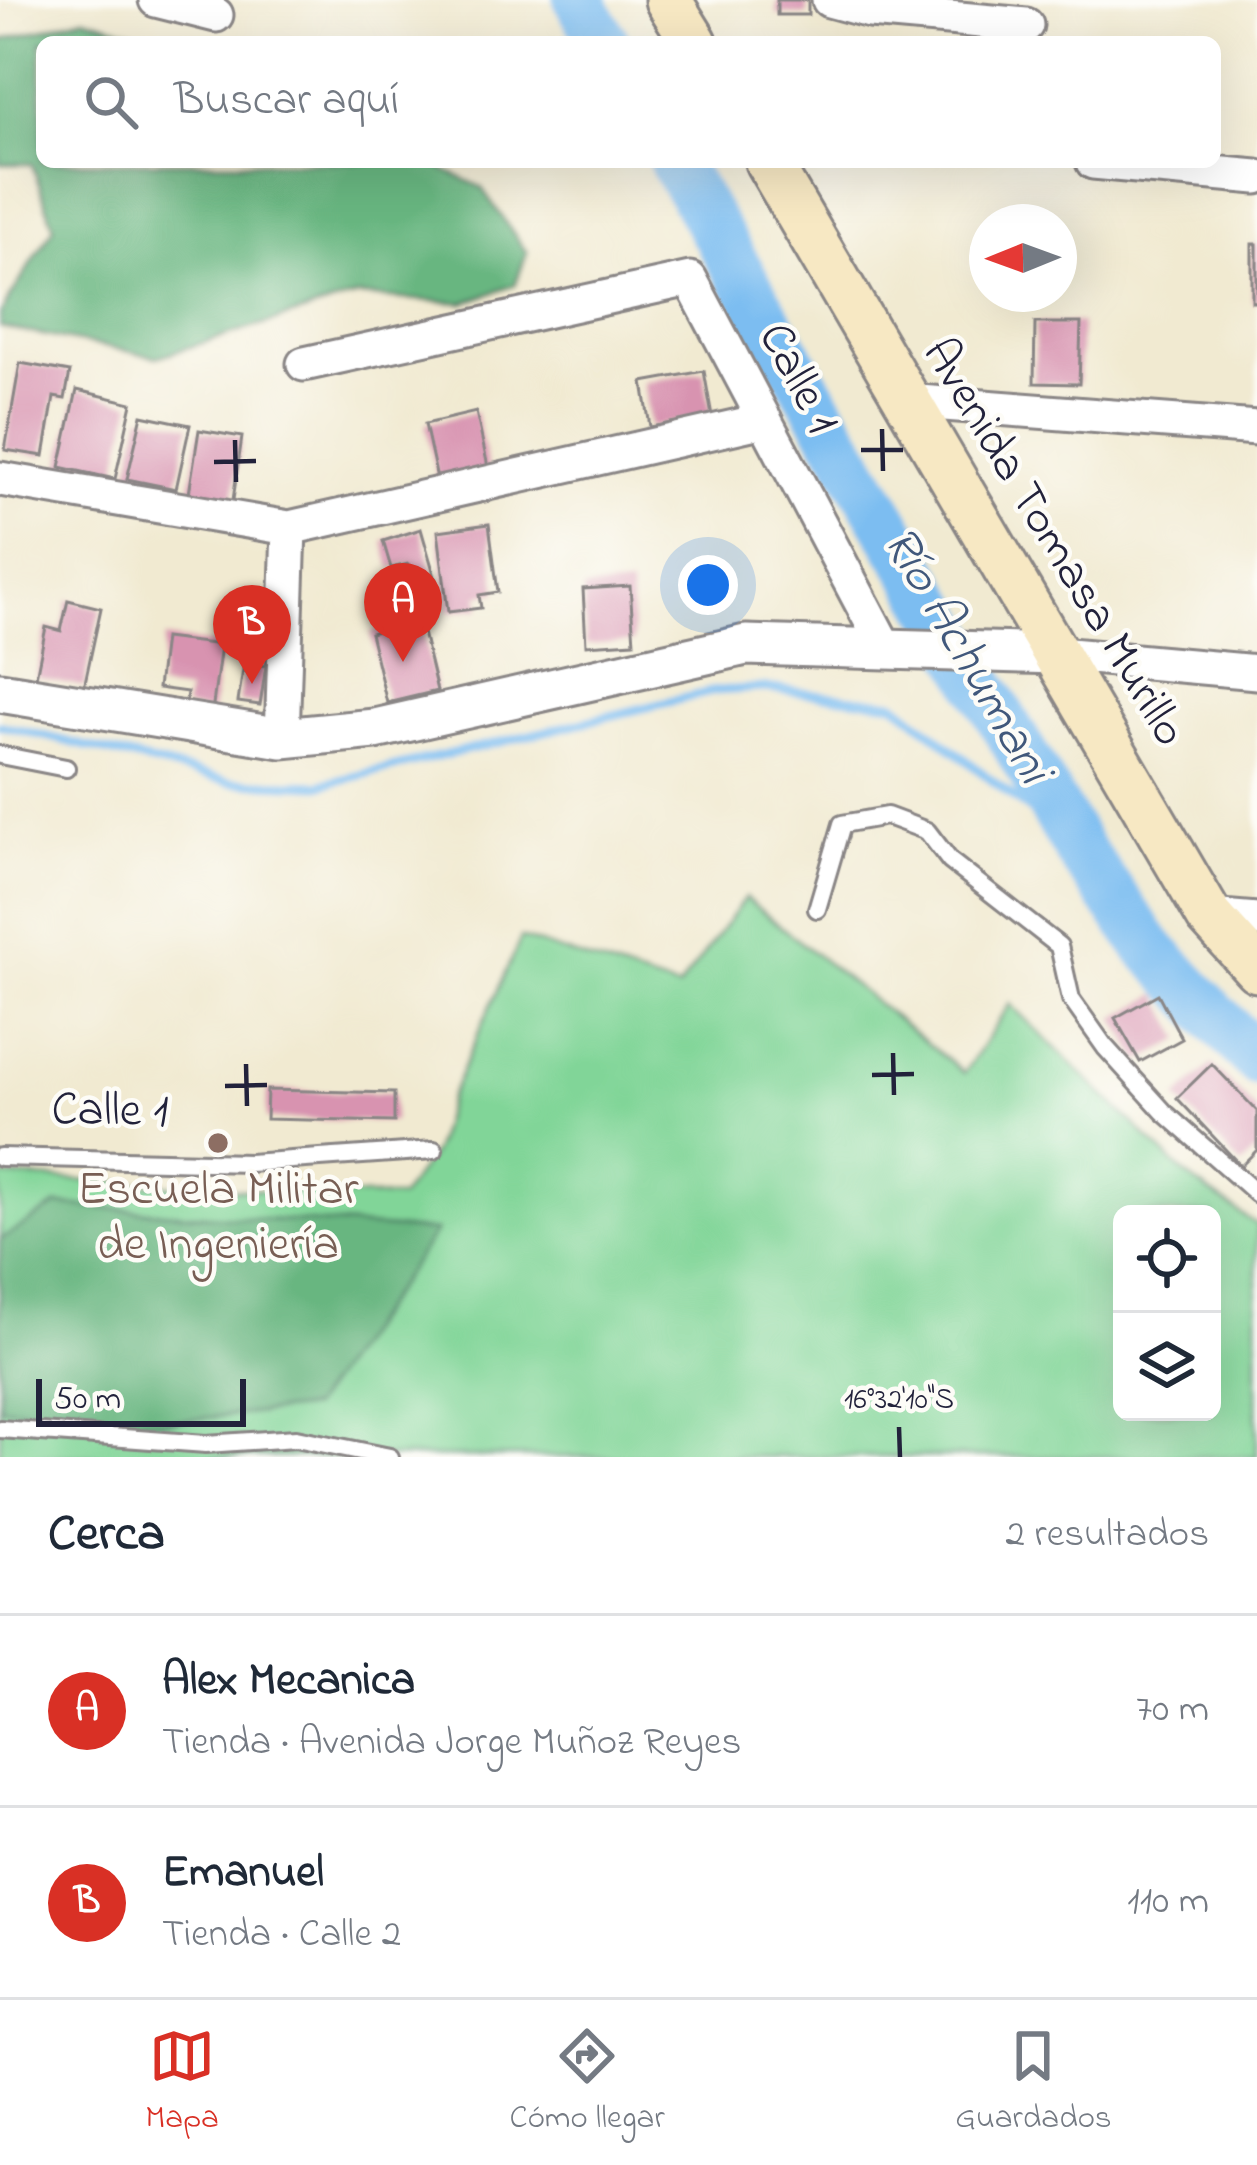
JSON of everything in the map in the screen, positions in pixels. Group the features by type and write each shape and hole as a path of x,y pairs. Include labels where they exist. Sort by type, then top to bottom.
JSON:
{"main road":[{"path":"668,0 690,36"},
{"name":"Avenida Tomasa Murillo","path":"771,168 1209,916 1257,969"}],"street":[{"path":"156,0 216,15"},
{"path":"830,0 870,11 1025,22"},
{"path":"1161,168 1257,177"},
{"name":"Calle 1","path":"304,364 690,279 765,420 903,651"},
{"path":"906,401 1257,428"},
{"path":"0,479 289,528 765,420"},
{"path":"282,739 289,528"},
{"path":"0,692 282,739 397,724 746,645 1058,654 1257,672"},
{"path":"1209,916 1257,920"}],"lane":[{"path":"0,755 66,768"},
{"path":"817,909 842,824 887,816 927,831 950,861 1059,946 1071,999 1105,1047 1164,1112 1257,1194"},
{"name":"Calle 1","path":"0,1157 249,1163 434,1150"},
{"path":"0,1429 206,1444 296,1438 390,1457"}],"green space":[{"path":"84,17 148,36 36,36 36,168 440,168 481,187 527,253 515,285 464,303 358,296 157,357 0,327 0,314 54,227 32,164 0,164 0,41"},
{"path":"745,898 964,1073 1010,1004 1188,1177 1257,1225 1257,1457 0,1457 0,1176 400,1198 434,1150 449,1099 521,938 678,989"},
{"path":"57,1205 436,1231 311,1408 165,1422 0,1407 0,1240"}],"building":[{"path":"777,0 808,0 808,15 777,15"},
{"path":"1252,244 1257,244 1257,302 1252,302"},
{"path":"1035,323 1081,323 1079,384 1034,383"},
{"path":"20,363 70,372 65,399 54,397 44,456 5,450"},
{"path":"704,371 712,416 650,427 643,382"},
{"path":"77,390 132,403 115,479 60,467"},
{"path":"476,412 490,476 439,488 425,424"},
{"path":"142,415 190,425 176,489 127,479"},
{"path":"199,430 242,437 232,507 188,500"},
{"path":"489,524 498,592 479,595 481,608 448,612 438,531"},
{"path":"421,529 439,591 418,598 408,564 391,568 383,541"},
{"path":"630,586 634,642 586,645 583,589"},
{"path":"68,600 101,608 84,687 36,677 46,627 61,631"},
{"path":"420,620 437,691 387,703 370,633"},
{"path":"164,638 221,645 212,712 185,708 187,692 158,688"},
{"path":"244,663 266,666 260,705 238,702"},
{"path":"1158,994 1182,1039 1140,1062 1115,1018"},
{"path":"1212,1064 1257,1111 1257,1150 1241,1166 1177,1098"},
{"path":"267,1090 394,1093 394,1122 266,1119"}],"waterway":[{"name":"Río Achumani","path":"579,0 600,36"},
{"name":"Río Achumani","path":"678,168 1079,850 1148,946 1257,1060"},
{"path":"0,725 230,782 319,785 715,691 764,688 895,703 1079,850"}],"place":[{"name":"Alex Mecanica","path":"403,662"},
{"name":"Emanuel","path":"252,684"},
{"name":"Escuela Militar de Ingeniería","path":"218,1143"}]}
